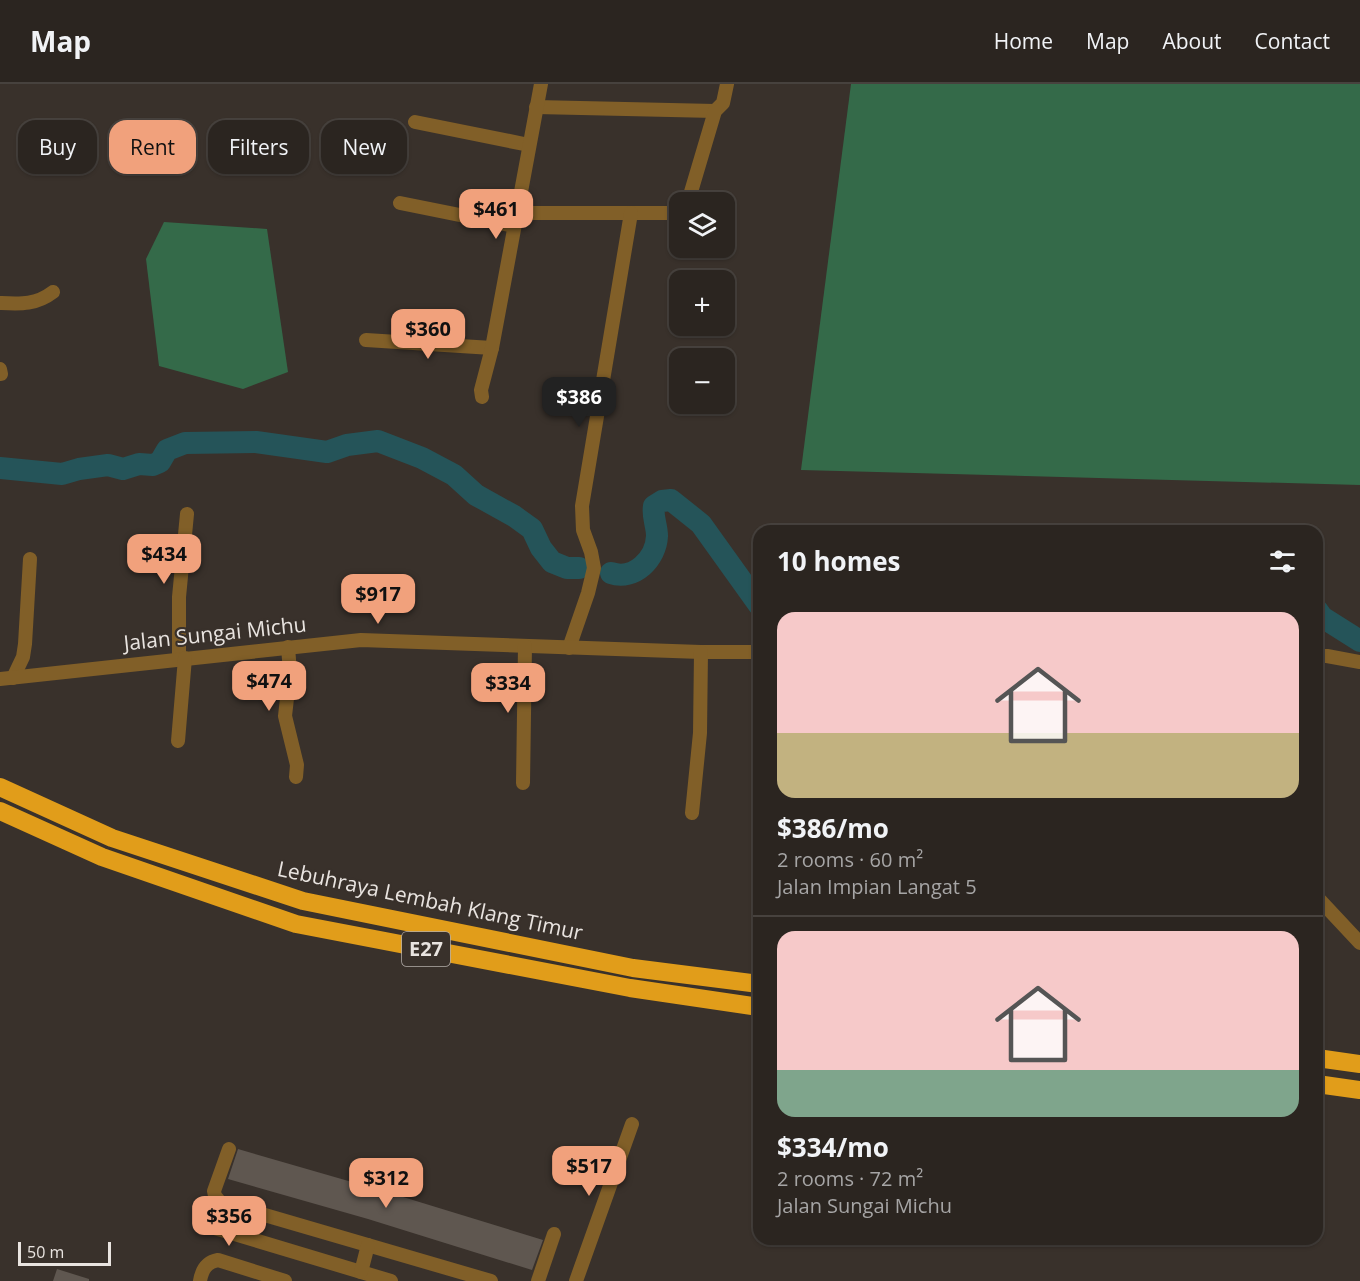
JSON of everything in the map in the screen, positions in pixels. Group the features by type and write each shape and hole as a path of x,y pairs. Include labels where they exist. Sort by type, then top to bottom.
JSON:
{"highway":[{"name":"Lebuhraya Lembah Klang Timur","path":"0,787 112,837 303,901 633,968 753,983"},
{"name":"E27","path":"0,812 102,857 296,924 630,988 753,1006"},
{"path":"1323,1059 1360,1064"},
{"path":"1323,1085 1360,1090"}],"street":[{"path":"482,397 481,390 492,348 541,84"},
{"path":"691,192 715,111 723,103 727,84"},
{"path":"537,107 715,111"},
{"path":"415,122 529,145"},
{"path":"400,203 516,220 669,213"},
{"path":"569,648 594,568 583,530 582,506 631,213"},
{"path":"0,303 30,304 42,300 53,292"},
{"path":"366,340 492,348"},
{"path":"178,741 182,658 179,597 188,514"},
{"path":"7,679 23,657 30,559"},
{"name":"Jalan Sungai Michu","path":"7,679 362,640 753,652"},
{"path":"523,783 525,646"},
{"path":"288,647 290,672 285,716 297,765 296,777"},
{"path":"692,813 700,733 701,652"},
{"path":"1323,656 1360,662"},
{"path":"1323,903 1360,943"},
{"path":"576,1281 632,1124"},
{"path":"229,1149 214,1191 220,1202 491,1281"},
{"path":"208,1226 391,1281"},
{"path":"538,1281 554,1234"},
{"path":"361,1272 368,1245"},
{"path":"200,1281 206,1266 218,1260 285,1281"}],"green space":[{"path":"851,84 1360,84 1360,485 801,470"},
{"path":"164,222 267,229 288,372 243,389 159,366 146,259"}],"building":[{"path":"238,1149 543,1240 532,1270 368,1219 228,1179"},
{"path":"57,1269 89,1279 89,1281 53,1281"}],"waterway":[{"path":"0,468 62,474 108,465 123,469 139,464 153,465 160,462 167,450 185,443 256,442 327,452 347,445 378,441 422,458 454,475 476,495 532,529 541,548 552,562 567,568 579,568"},
{"path":"611,573 628,574 648,560 656,545 654,506 662,501 671,500 701,524 753,597"},
{"path":"1323,618 1360,641"}]}
